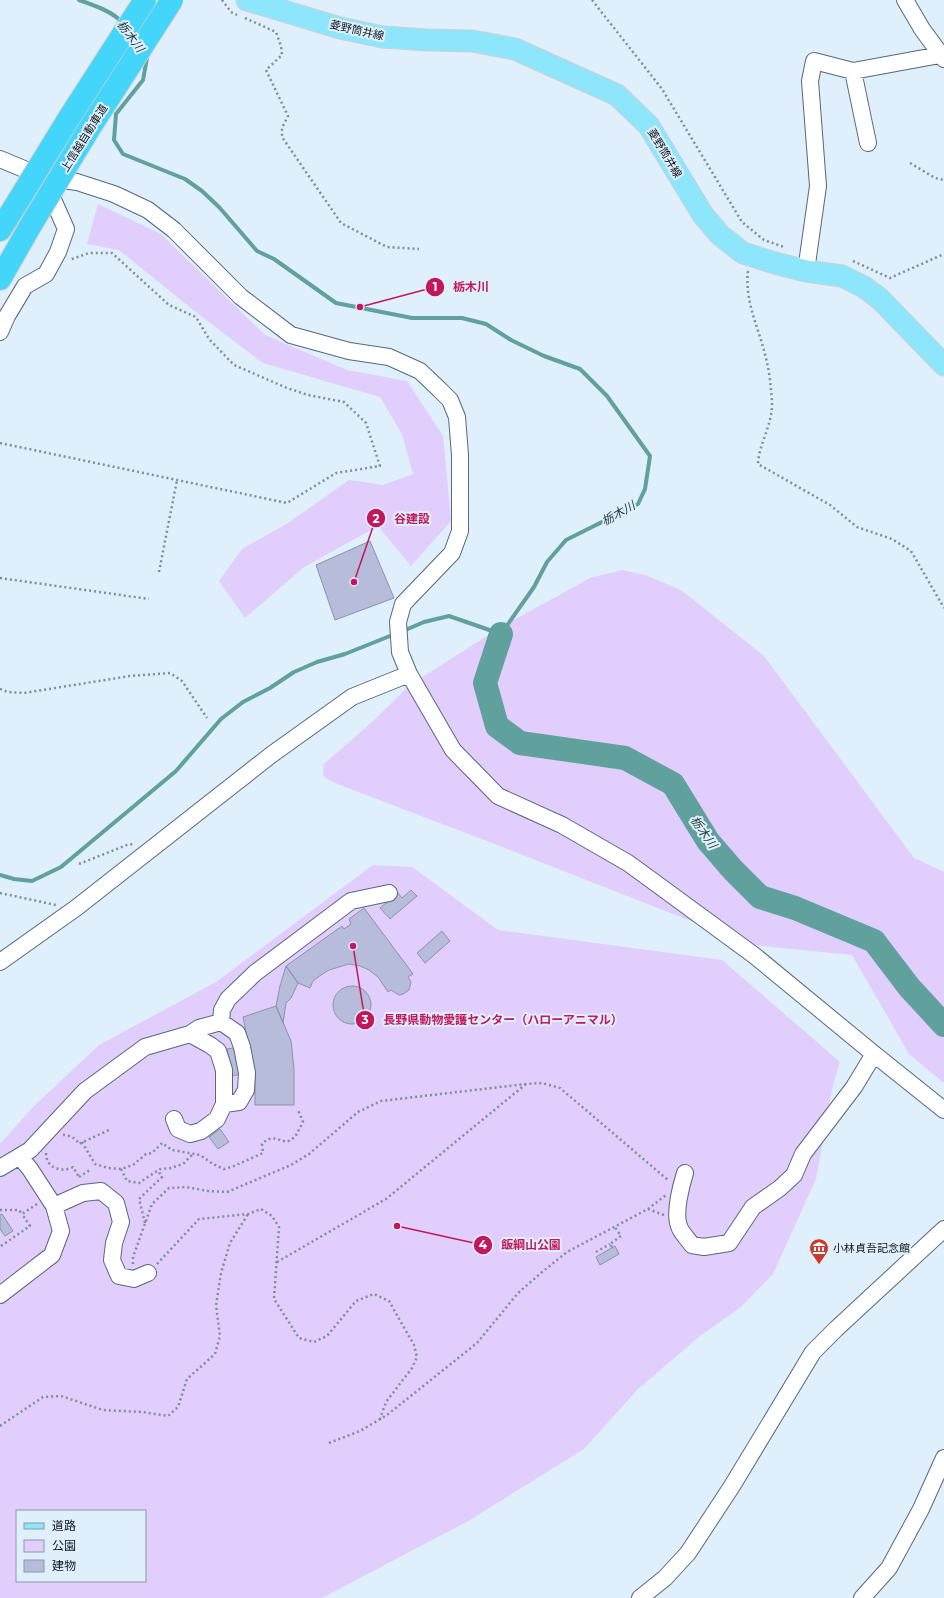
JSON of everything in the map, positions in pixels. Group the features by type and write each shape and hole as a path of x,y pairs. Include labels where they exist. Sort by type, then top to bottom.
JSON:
{"highway":[{"name":"上信越自動車道","path":"0,230 69,118 145,0"},
{"name":"上信越自動車道","path":"0,279 89,129 172,0"}],"main road":[{"name":"菱野筒井線","path":"243,11 383,37 472,41 515,49 617,95 649,126 707,220 720,235 743,252 750,255 775,263 808,263 842,276 864,287 880,299 944,365"}],"street":[{"path":"808,263 818,186 810,81 814,61 854,71 942,57 922,29 905,0"},
{"path":"854,71 868,142"},
{"path":"0,159 43,177 77,182 114,194 148,210 174,230 241,297 291,335 349,351 388,357 420,371 450,400 457,417 460,455 460,531 452,553 403,604 398,622 400,652 409,674 453,750 498,796 562,825 628,863 755,956 944,1110"},
{"path":"0,332 7,316 25,286 46,274 58,252 66,229 43,177"},
{"path":"0,962 76,908 271,755 352,697 409,674"},
{"path":"221,1022 222,1010 228,999 255,973 351,901 389,893"},
{"path":"0,1168 30,1150 85,1091 144,1047 190,1034 199,1028 221,1022 237,1033 242,1047 247,1073 246,1090 239,1102 224,1104"},
{"path":"174,1119 178,1129 190,1134 201,1131 217,1119 224,1104 224,1070 218,1051 190,1034"},
{"path":"685,1173 677,1208 679,1227 692,1245 704,1248 729,1243 753,1207 780,1188 794,1175 803,1154 854,1087 874,1054"},
{"path":"0,1295 52,1255 61,1231 54,1206 30,1169 20,1157"},
{"path":"54,1206 83,1192 101,1192 116,1203 121,1222 114,1243 112,1260 120,1276 141,1276"},
{"path":"647,1596 688,1553 732,1486 813,1352 944,1229"},
{"path":"862,1598 889,1568 921,1509 944,1458"}],"path":[{"path":"222,0 231,12 243,11 276,32 281,46 282,55 266,70 288,116 282,128 282,137 341,223 387,247 419,249"},
{"path":"592,0 662,89 742,222 764,240 808,263"},
{"path":"910,163 935,178 944,180"},
{"path":"0,443 287,503 336,473 380,466 366,423 344,402 308,395 287,388 234,365 209,338 196,317 169,305 112,253 89,253 67,261 58,252"},
{"path":"848,259 890,278 944,254"},
{"path":"750,255 747,282 749,300 767,363 772,404 768,428 758,457 758,464 830,505 857,527 892,539 911,551 944,608"},
{"path":"159,572 177,480"},
{"path":"0,578 149,599"},
{"path":"0,689 8,692 24,693 130,676 170,673 182,681 207,718"},
{"path":"79,864 127,845 135,844"},
{"path":"0,893 76,908"},
{"path":"380,1420 386,1402 412,1368 417,1357 414,1345 389,1301 374,1294 356,1301 327,1336 314,1342 299,1338 274,1299 279,1227 272,1216 261,1209 248,1214 199,1219 141,1276 133,1257 152,1204 169,1188 186,1187 208,1192 227,1192 291,1165 309,1154 358,1112 381,1101 542,1083 560,1088 670,1182"},
{"path":"277,1262 386,1199 526,1084"},
{"path":"82,1142 95,1164 108,1168 121,1169 133,1166 146,1154 152,1153 162,1143 172,1150 193,1155 200,1155 213,1164 224,1169 263,1153 262,1144 267,1139 275,1138 287,1142 295,1137 304,1122 298,1110"},
{"path":"60,1135 72,1137 78,1140 79,1144 109,1130"},
{"path":"46,1150 46,1156 49,1163 53,1167 67,1170 73,1167 80,1177"},
{"path":"121,1169 127,1181 139,1183 158,1170 183,1164 193,1155"},
{"path":"145,1223 139,1199 162,1177 158,1170"},
{"path":"329,1444 360,1431 388,1415 477,1343 518,1293 567,1252 648,1209 670,1191"},
{"path":"0,1210 19,1210 30,1226 0,1246"},
{"path":"22,1214 30,1210"},
{"path":"0,1426 44,1397 61,1396 103,1410 143,1412 168,1416 178,1406 187,1379 215,1354 220,1336 216,1305 221,1273 230,1243 248,1214"},
{"path":"596,1252 621,1236 614,1226"},
{"path":"610,1244 612,1248"}],"green space":[{"path":"98,204 161,234 265,335 347,370 407,381 443,436 451,521 411,566 378,526 304,567 245,618 219,581 242,549 288,523 349,480 383,485 413,474 402,434 380,397 263,363 192,309 119,250 87,244"},
{"path":"622,570 645,575 681,590 764,656 914,858 944,872 944,1083 909,1054 852,955 752,945 340,785 327,779 323,775 324,764 372,722 410,685 501,627 590,578"},
{"path":"373,865 412,867 498,930 722,960 840,1062 832,1089 816,1179 773,1274 741,1307 700,1336 638,1389 584,1449 470,1520 322,1598 0,1598 0,1144 34,1106 99,1045 216,982"}],"building":[{"path":"370,541 394,598 335,620 316,565"},
{"path":"411,890 417,896 390,919 380,908 398,893 402,898"},
{"path":"364,908 413,974 408,977 411,982 409,990 399,995 391,990 388,992 378,977 369,970 360,966 349,964 329,970 313,981 310,988 298,983 286,966 342,926 344,929 351,924 349,919"},
{"path":"442,931 450,941 425,963 417,953"},
{"path":"286,966 298,983 291,998 286,1003 283,1023 276,1006"},
{"path":"352,986 362,989 368,995 371,1005 368,1015 362,1021 352,1024 342,1021 336,1015 333,1005 336,995 342,989"},
{"path":"276,1006 291,1041 294,1069 294,1105 255,1105 255,1075 243,1017"},
{"path":"250,1045 254,1071 232,1076 227,1049"},
{"path":"220,1129 229,1142 218,1149 209,1137"},
{"path":"2,1214 13,1231 5,1236 0,1229 0,1215"},
{"path":"615,1246 619,1254 600,1265 596,1257"}],"waterway":[{"name":"栃木川","path":"79,0 114,15 122,23"},
{"name":"栃木川","path":"146,56 147,58 143,80 116,114 114,140 123,154 185,179 202,191 219,207 257,251 274,259 336,303 412,318 462,318 486,324 511,340 544,356 580,369 607,396 650,456 645,489 638,504 566,540 547,562 534,587 501,634 449,616 424,622 403,631"},
{"path":"0,875 14,879 32,881 61,867 176,771 221,719 243,702 270,688 294,672 317,662 345,654 395,634"},
{"name":"栃木川","path":"501,634 485,683 497,726 520,743 625,758 673,784 708,841 733,870 760,897 795,908 874,941 909,987 944,1025"}],"place":[{"name":"栃木川","path":"360,307"},
{"name":"谷建設","path":"354,582"},
{"name":"長野県動物愛護センター（ハローアニマル）","path":"353,946"},
{"name":"飯綱山公園","path":"397,1226"},
{"name":"小林貞吾記念館","path":"819,1265"}]}
